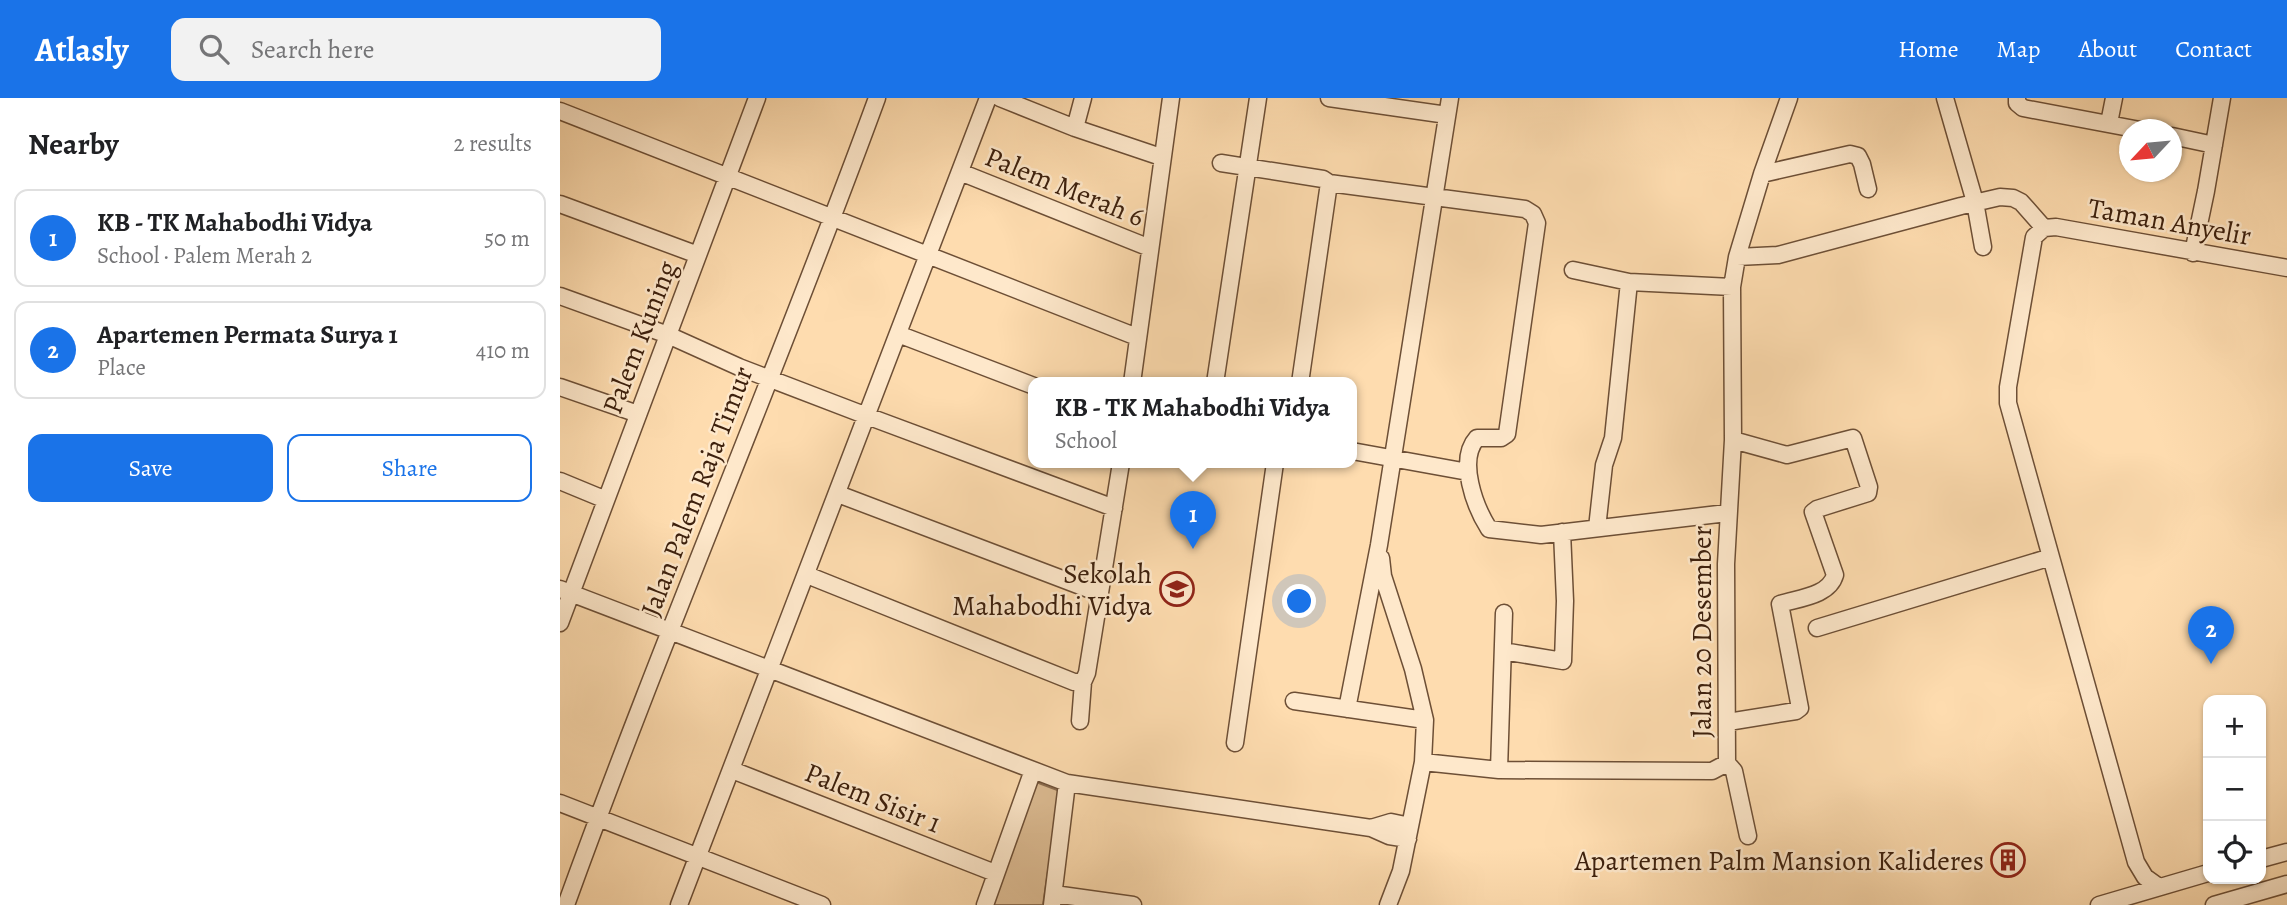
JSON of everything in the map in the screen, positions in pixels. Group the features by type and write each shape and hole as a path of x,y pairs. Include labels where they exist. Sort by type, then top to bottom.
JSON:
{"street":[{"name":"Palem Kuning","path":"560,623 566,592 606,500 757,98"},
{"name":"Jalan Palem Raja Timur","path":"566,905 669,632 833,219 877,98"},
{"path":"679,905 988,98"},
{"path":"1000,98 1074,128 1162,153"},
{"path":"1074,128 1083,98"},
{"path":"1133,377 1171,98"},
{"path":"1216,377 1258,98"},
{"path":"1329,98 1447,116"},
{"path":"1347,709 1379,545 1450,98"},
{"name":"Jalan 20 Desember","path":"1423,762 1499,770 1712,771 1727,763 1727,513 1733,440 1732,287 1737,257 1762,174 1789,98"},
{"path":"1945,98 1975,202 1983,247"},
{"path":"2109,123 2113,98"},
{"path":"2193,253 2222,98"},
{"path":"2017,101 2024,108 2119,125"},
{"path":"560,111 1137,337"},
{"path":"2182,138 2214,145"},
{"path":"1762,174 1850,154 1858,156 1868,190"},
{"path":"1221,163 1323,179 1329,183 1525,209 1533,214 1537,223 1507,434 1500,439 1477,438 1471,444 1468,472 1478,512 1489,529 1541,535 1727,513"},
{"name":"Palem Merah 6","path":"960,172 1150,248"},
{"path":"1301,377 1329,183"},
{"path":"1737,257 1778,255 2000,197 2021,202 2043,228 2034,237 2008,387 2008,403 2136,862 2145,877 2159,887"},
{"path":"560,204 698,255"},
{"name":"Taman Anyelir","path":"2043,228 2056,227 2287,268"},
{"path":"1573,270 1629,282 1732,287"},
{"path":"1597,528 1604,465 1613,438 1629,282"},
{"path":"560,296 668,335 739,367 867,416 1114,508"},
{"path":"898,334 1028,384"},
{"path":"560,387 638,414"},
{"path":"1728,722 1796,711 1800,708 1780,604 1822,591 1832,584 1835,575 1813,512 1868,493 1869,487 1853,438 1787,455 1733,440"},
{"path":"1357,452 1468,472"},
{"path":"1080,721 1083,682 1120,468"},
{"path":"1235,743 1274,468"},
{"path":"560,481 606,500"},
{"path":"838,494 1099,593"},
{"path":"1503,651 1563,661 1565,601 1562,532"},
{"path":"1379,545 1383,576 1413,670 1425,720 1423,762 1401,871 1388,905"},
{"path":"1817,628 2051,557"},
{"path":"807,575 1074,682 1083,682"},
{"path":"566,592 1067,783 1371,828 1391,822 1409,832"},
{"path":"1499,770 1504,613"},
{"path":"1294,701 1425,720"},
{"path":"1727,763 1734,771 1748,836"},
{"name":"Palem Sisir 1","path":"732,770 995,873"},
{"path":"985,905 1033,770"},
{"path":"1067,783 1053,900 1133,905"},
{"path":"560,803 822,905"},
{"path":"2266,858 2287,852"},
{"path":"2099,905 2203,874"},
{"path":"2214,905 2287,884"}],"shaded area":[{"path":"1036,782 1060,791 1043,905 993,905"}],"place":[{"name":"KB - TK Mahabodhi Vidya","path":"1193,549"},
{"name":"Sekolah Mahabodhi Vidya","path":"1177,589"},
{"name":"Apartemen Permata Surya 1","path":"2211,664"},
{"name":"Apartemen Palm Mansion Kalideres","path":"2008,860"}]}
